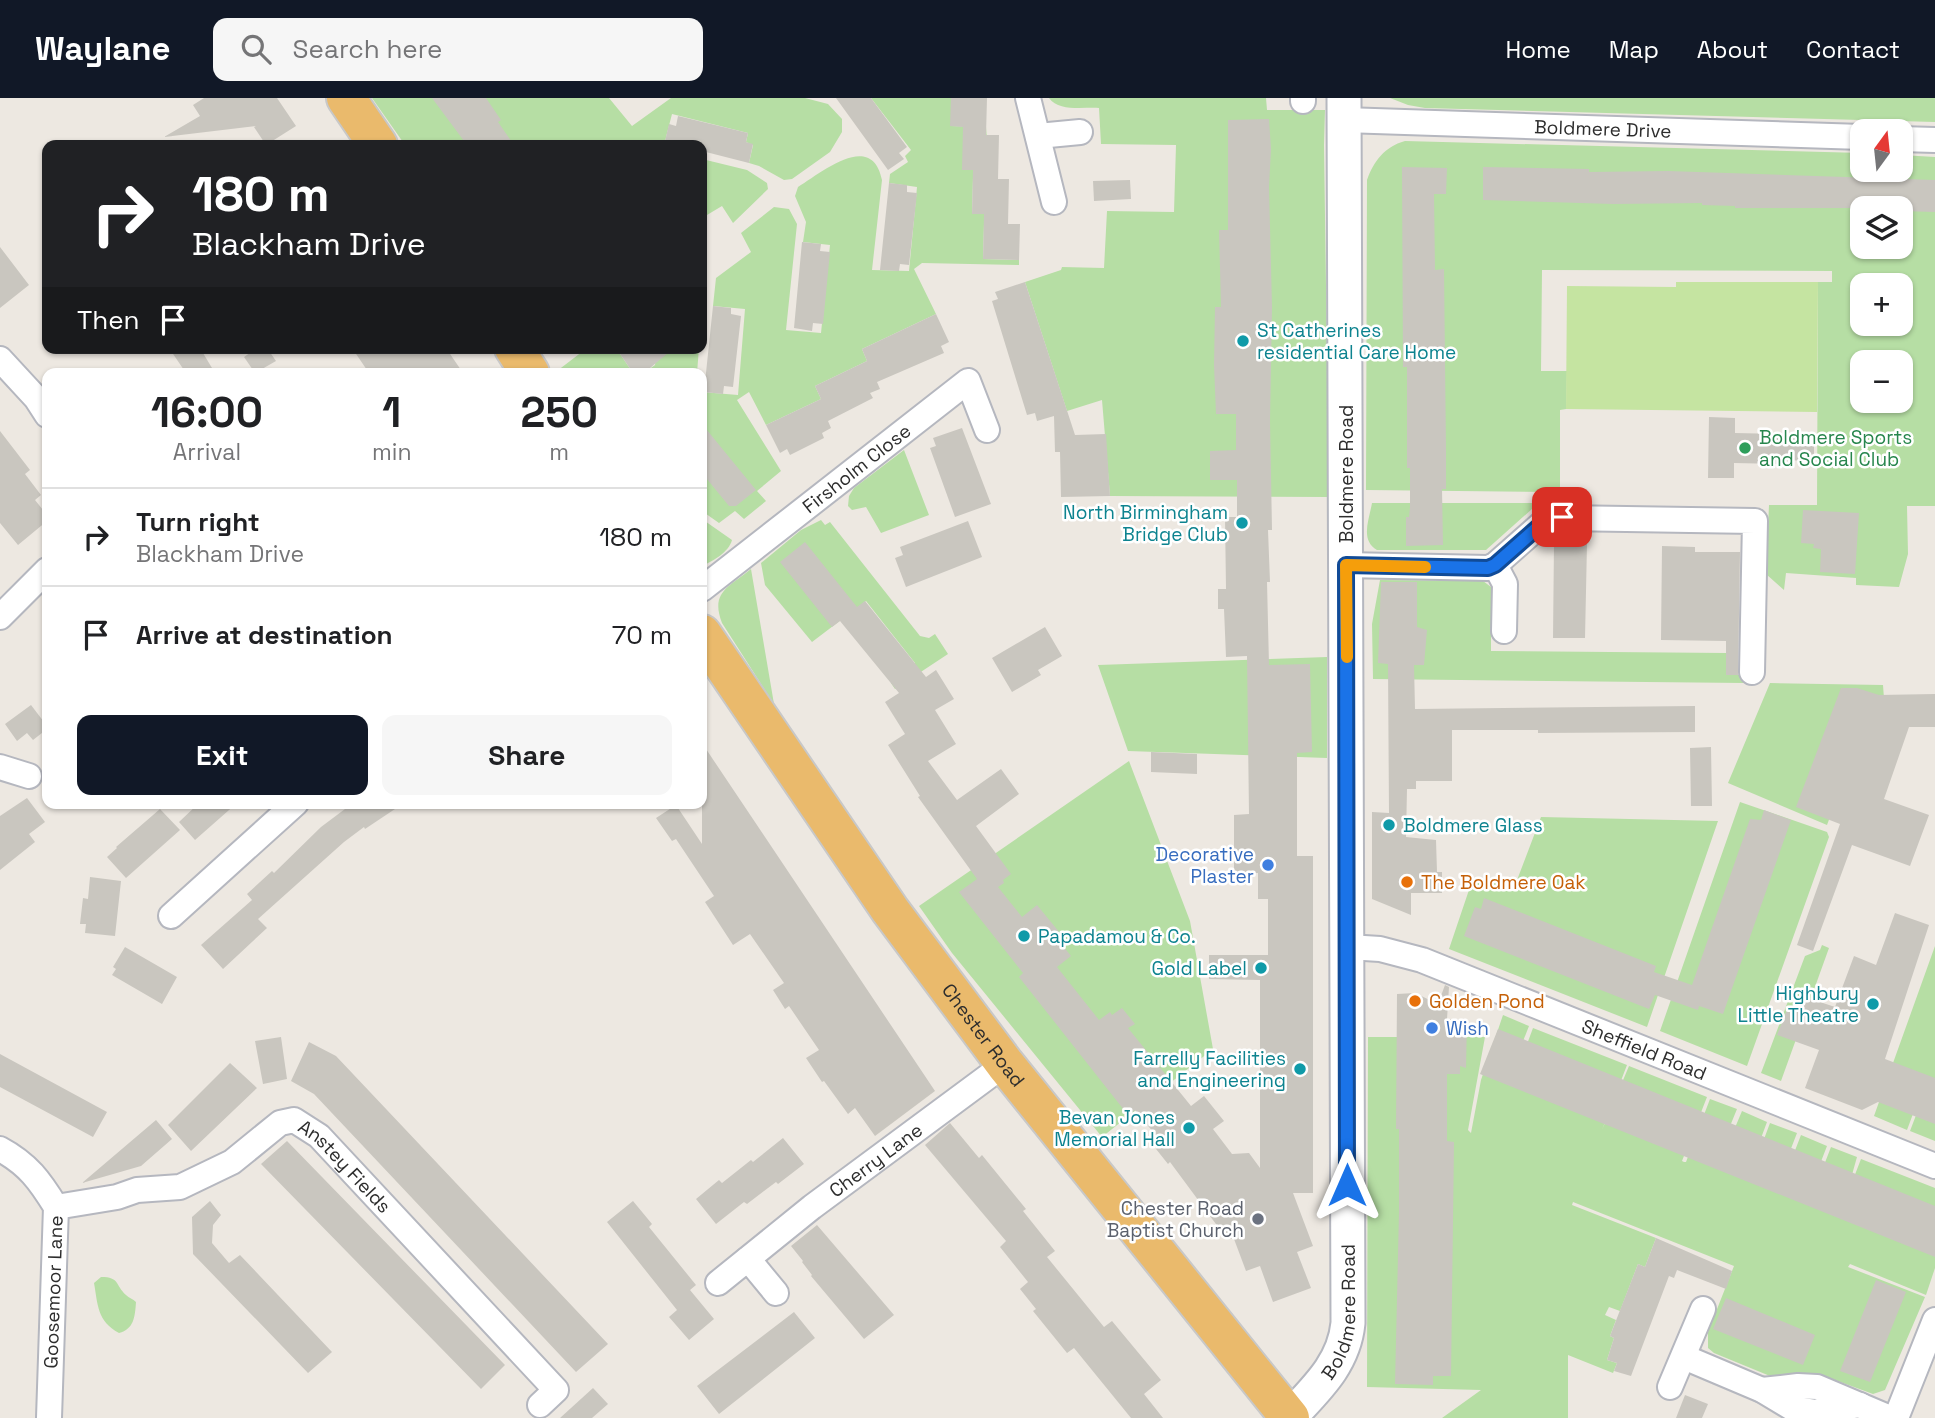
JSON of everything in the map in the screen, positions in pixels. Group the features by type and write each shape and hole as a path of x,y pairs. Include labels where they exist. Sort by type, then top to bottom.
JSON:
{"highway":[{"path":"346,98 374,140"},
{"name":"Chester Road","path":"707,641 890,910 1005,1064 1290,1418"}],"main road":[{"name":"Boldmere Road","path":"1290,1418 1335,1365 1346,1341 1345,992 1348,947 1344,109"}],"street":[{"path":"1028,98 1054,202"},
{"name":"Boldmere Drive","path":"1344,109 1850,136"},
{"path":"1038,136 1080,132"},
{"path":"1913,139 1935,140"},
{"path":"3,367 42,410"},
{"name":"Firsholm Close","path":"707,585 968,381 988,430"},
{"path":"1346,565 1488,568 1495,565 1546,520 1562,517 1755,521 1752,673"},
{"path":"1495,565 1505,584 1504,631"},
{"path":"0,617 42,575"},
{"path":"0,767 29,776"},
{"path":"171,916 289,809"},
{"name":"Sheffield Road","path":"1348,947 1380,949 1422,960 1935,1166"},
{"name":"Cherry Lane","path":"718,1283 812,1207 1005,1064"},
{"name":"Anstey Fields","path":"56,1207 137,1190 180,1187 232,1162 280,1124 294,1120 319,1136 555,1390 540,1405"},
{"name":"Goosemoor Lane","path":"0,1149 17,1158 40,1181 56,1207 48,1418"},
{"path":"748,1259 776,1293"},
{"path":"1670,1387 1703,1309"},
{"path":"1896,1418 1935,1320"},
{"path":"1684,1357 1762,1390 1817,1387 1890,1418"}],"green space":[{"path":"372,98 609,98 632,126 671,98 805,98 828,104 842,119 842,132 830,152 792,179 784,180 749,163 753,145 746,142 748,133 672,114 665,140 401,140"},
{"path":"871,98 951,98 951,126 986,127 998,179 973,178 972,213 1008,214 1008,220 984,224 983,259 1019,260 1019,265 922,263 914,269 936,314 862,349 867,361 815,386 821,399 766,425 749,392 737,400 781,471 757,491 766,501 744,519 735,511 719,523 707,515 707,392 738,395 745,309 713,306 716,278 751,252 741,233 774,207 789,209 797,224 786,330 821,333 830,245 803,242 806,222 795,196 798,187 845,159 857,156 868,158 877,165 882,180 872,270 909,271 917,187 889,183 890,174 908,162 905,156 911,150"},
{"path":"1049,98 1266,98 1267,110 1325,110 1329,497 1110,496 1102,400 1067,411 1025,282 1061,270 1062,267 1104,268 1107,211 1174,212 1176,145 1101,144 1099,108 1065,107"},
{"path":"1390,98 1935,98 1935,122 1913,121 1913,119 1425,108"},
{"path":"1405,141 1850,153 1850,182 1913,182 1913,156 1935,157 1935,506 1907,506 1908,554 1899,587 1856,585 1856,578 1786,573 1784,590 1766,574 1769,505 1817,505 1818,282 1832,282 1832,271 1542,270 1541,371 1567,371 1566,409 1560,410 1560,492 1366,490 1367,180 1381,156 1391,147"},
{"path":"707,160 747,170 767,183 768,189 733,223 722,206 707,215"},
{"path":"1676,282 1818,282 1817,412 1566,409 1567,286 1676,287"},
{"path":"579,354 620,354 630,368 561,368"},
{"path":"656,354 699,354 697,368 651,368 655,365"},
{"path":"904,450 929,515 881,533 866,507 852,510 848,506 849,496 854,488"},
{"path":"1372,503 1559,503 1532,509 1486,550 1377,550 1367,535"},
{"path":"821,520 825,525 830,522 920,636 929,638 935,634 948,654 895,689 891,683 915,663 866,601 812,642 765,585 761,563 801,530"},
{"path":"707,522 732,540 716,559 707,564"},
{"path":"751,569 774,704 722,623 719,613 718,604 724,591"},
{"path":"1380,580 1483,581 1491,587 1491,651 1726,653 1726,675 1744,675 1744,683 1373,679 1372,624"},
{"path":"1327,657 1327,758 1128,751 1098,665"},
{"path":"1770,683 1883,685 1885,712 1849,765 1827,825 1728,783"},
{"path":"1129,761 1190,921 1213,1049 1102,1137 952,953 919,906"},
{"path":"1740,802 1827,832 1829,837 1747,1066 1660,1031"},
{"path":"1541,817 1718,821 1647,1027 1449,949 1471,884 1484,879 1514,888"},
{"path":"1822,945 1829,948 1781,1081 1761,1073 1805,956 1820,950"},
{"path":"1935,946 1935,1141 1910,1131 1926,1089 1923,1087 1907,1130 1874,1116"},
{"path":"1503,1015 1529,1026 1512,1069 1517,1071 1533,1028 1627,1065 1602,1130 1629,1066 1707,1097 1682,1161 1684,1162 1710,1099 1737,1109 1719,1153 1724,1154 1742,1111 1767,1122 1751,1165 1754,1166 1770,1123 1797,1133 1780,1177 1784,1179 1801,1135 1827,1146 1810,1190 1814,1191 1831,1147 1857,1157 1844,1203 1861,1159 1935,1188 1935,1268 1926,1295 1850,1264 1848,1267 1925,1297 1885,1390 1873,1394 1816,1373 1770,1376 1714,1353 1708,1348 1708,1332 1734,1266 1573,1202 1572,1205 1656,1238 1645,1267 1638,1264 1620,1311 1609,1307 1605,1315 1616,1320 1610,1336 1614,1338 1607,1360 1617,1363 1613,1373 1568,1355 1568,1418 1442,1418 1481,1390 1367,1387 1368,1037 1485,1037 1468,1130 1471,1133 1481,1080"},
{"path":"101,1277 114,1280 126,1295 136,1302 131,1325 119,1333 106,1323 100,1312 94,1283"}],"building":[{"path":"204,98 277,98 296,126 274,140 263,140 254,127 256,126 164,137 200,116 193,105"},
{"path":"432,98 486,98 511,140 463,140"},
{"path":"836,98 871,98 907,147 899,153 904,159 888,170"},
{"path":"951,98 987,98 986,135 999,135 998,179 1009,179 1008,224 1020,224 1019,260 983,259 984,214 972,214 973,170 962,170 963,127 950,126"},
{"path":"678,116 748,133 746,142 753,144 749,163 707,152 707,140 665,140 669,124 676,126"},
{"path":"1269,119 1272,530 1268,530 1269,665 1310,664 1312,752 1297,753 1297,856 1313,856 1313,1193 1293,1193 1313,1246 1297,1252 1311,1288 1273,1302 1260,1266 1246,1271 1234,1239 1227,1239 1170,1162 1168,1164 1156,1149 1163,1144 1135,1110 1128,1115 1019,977 1023,973 959,892 977,879 918,797 920,796 888,745 905,734 885,702 899,693 840,621 832,627 780,562 805,542 857,607 865,601 926,677 936,670 954,699 935,710 956,744 928,761 957,800 1001,769 1019,794 976,826 1011,874 998,887 1022,917 1037,905 1060,933 1055,936 1071,956 1057,967 1099,1020 1122,1008 1135,1024 1128,1028 1191,1106 1204,1096 1224,1121 1213,1129 1232,1154 1249,1153 1260,1168 1260,980 1209,979 1209,955 1268,955 1268,899 1258,899 1258,873 1234,873 1234,815 1249,814 1247,656 1226,657 1224,609 1218,609 1218,589 1226,589 1225,517 1237,517 1237,480 1210,480 1210,451 1236,450 1236,414 1216,414 1214,365 1215,307 1221,307 1219,230 1228,230 1228,120"},
{"path":"1402,167 1447,168 1446,194 1434,194 1435,270 1444,269 1446,489 1442,489 1443,545 1406,546 1410,468 1407,468 1407,367 1403,367"},
{"path":"1483,167 1850,177 1850,182 1935,180 1935,212 1913,211 1913,196 1850,196 1850,208 1735,208 1702,203 1613,204 1483,200"},
{"path":"1130,180 1131,199 1094,201 1093,181"},
{"path":"889,183 907,185 907,192 917,193 909,265 900,264 899,271 880,270"},
{"path":"802,242 821,244 820,251 830,252 823,324 813,323 812,331 794,328"},
{"path":"0,247 29,285 0,308"},
{"path":"1025,282 1075,435 1106,434 1110,496 1061,497 1060,452 1055,452 1054,416 1037,421 1035,413 1027,415 992,301 998,299 995,292"},
{"path":"713,306 731,308 731,314 741,316 733,387 724,386 723,394 707,392 707,368"},
{"path":"936,314 949,342 941,346 944,353 877,382 880,389 870,393 873,398 828,421 831,428 822,433 824,438 790,455 787,449 780,453 766,425 821,399 815,386 867,361 862,349"},
{"path":"173,354 204,354 212,368 183,368"},
{"path":"248,354 271,354 276,361 264,368 252,368 244,357"},
{"path":"356,354 450,354 460,368 366,368"},
{"path":"620,354 667,354 650,368 630,368"},
{"name":"Boldmere Sports and Social Club","path":"1709,417 1735,418 1735,433 1814,438 1814,461 1781,460 1781,464 1734,463 1734,478 1708,478"},
{"path":"962,428 991,504 955,517 930,448 936,446 933,438"},
{"path":"707,430 756,490 736,506 729,506 707,479"},
{"path":"0,431 30,470 25,474 41,495 35,500 42,509 42,525 18,545 0,523"},
{"path":"1803,510 1859,513 1855,574 1820,572 1821,549 1813,548 1814,544 1801,543"},
{"path":"968,521 982,557 906,587 895,558 903,555 900,547"},
{"path":"1554,543 1587,544 1585,638 1553,638"},
{"path":"1662,546 1695,547 1695,552 1740,552 1738,675 1726,675 1726,641 1661,640"},
{"path":"1381,582 1417,582 1417,627 1427,630 1424,665 1414,665 1415,709 1695,706 1695,732 1538,733 1538,730 1452,730 1452,781 1416,781 1416,789 1407,789 1406,837 1436,840 1437,872 1442,872 1442,893 1411,893 1411,915 1372,899 1372,812 1389,813 1388,664 1378,663"},
{"path":"1045,627 1062,656 1038,670 1041,675 1012,692 992,658"},
{"path":"1841,688 1857,688 1879,695 1935,694 1935,727 1909,727 1884,799 1929,815 1910,866 1852,845 1813,951 1797,945 1840,824 1796,807"},
{"path":"31,705 42,719 42,733 33,740 27,733 17,741 5,724"},
{"path":"1711,747 1712,806 1691,806 1690,748"},
{"path":"707,750 935,1091 875,1136 855,1108 848,1114 806,1058 819,1050 789,1006 785,1009 773,990 784,983 750,934 733,945 705,902 714,896 676,839 672,841 656,818 670,809 679,809 702,844 702,809 707,809"},
{"path":"1151,752 1197,754 1197,774 1151,772"},
{"path":"27,798 45,822 29,834 35,842 0,870 0,816"},
{"path":"160,809 180,830 126,878 107,857"},
{"path":"193,809 230,809 195,840 179,822"},
{"path":"345,809 395,809 344,842 258,919 267,928 223,969 201,945 252,900 247,894 272,871 274,873 321,827"},
{"path":"1764,810 1791,820 1723,1014 1699,1006 1698,1010 1655,995 1649,1009 1464,936 1475,907 1481,909 1484,898 1656,966 1654,972 1692,985 1750,819 1761,820"},
{"path":"90,877 121,881 115,936 85,933 86,924 80,924 83,898 88,899"},
{"name":"Highbury Little Theatre","path":"1895,913 1929,925 1885,1059 1935,1078 1935,1124 1878,1102 1862,1110 1805,1088 1819,1050 1777,1035 1788,1007 1794,1008 1799,995 1835,1007 1854,956 1876,965"},
{"path":"125,947 177,977 162,1004 112,975 116,969 113,967"},
{"path":"1445,985 1449,987 1447,1019 1467,1020 1466,1068 1460,1066 1460,1074 1447,1074 1447,1141 1454,1142 1451,1376 1433,1376 1433,1385 1395,1384 1399,1212 1399,1129 1396,1129 1397,994 1415,993 1438,1004"},
{"path":"1498,1029 1935,1206 1935,1257 1480,1074"},
{"path":"281,1037 287,1079 263,1084 255,1041"},
{"path":"309,1042 336,1056 608,1344 576,1372 314,1094 291,1081"},
{"path":"0,1054 107,1112 93,1137 0,1087"},
{"path":"230,1063 257,1088 191,1151 168,1125"},
{"path":"156,1120 172,1139 141,1166 82,1183"},
{"path":"950,1123 979,1158 982,1155 1026,1209 1023,1211 1055,1251 1047,1257 1104,1327 1112,1321 1161,1380 1144,1394 1163,1418 1131,1418 1074,1348 1067,1353 1033,1311 1036,1309 1020,1289 1028,1282 1000,1247 1006,1241 925,1145"},
{"path":"783,1138 804,1164 747,1204 744,1202 716,1224 696,1199 719,1180 722,1183 751,1160 753,1162"},
{"path":"287,1141 505,1365 481,1389 261,1164"},
{"path":"210,1201 221,1215 213,1225 212,1243 229,1263 240,1255 332,1352 308,1373 193,1254 192,1217"},
{"path":"633,1201 652,1224 649,1227 696,1285 690,1290 714,1319 689,1340 669,1317 677,1310 607,1222"},
{"path":"817,1225 894,1315 864,1339 811,1276 791,1246"},
{"path":"1656,1238 1732,1271 1726,1289 1677,1270 1674,1278 1669,1276 1631,1376 1614,1371 1617,1363 1607,1360 1614,1338 1610,1336 1638,1264 1645,1267"},
{"path":"1876,1280 1906,1292 1870,1382 1840,1371"},
{"path":"1726,1298 1815,1335 1803,1365 1713,1329"},
{"path":"794,1312 815,1338 719,1414 697,1386"},
{"path":"593,1388 608,1404 592,1418 560,1418"},
{"path":"1685,1395 1708,1404 1702,1418 1676,1418"}],"slow traffic":[{"path":"1347,657 1346,565 1425,567"}],"place":[{"name":"St Catherines residential Care Home","path":"1243,341"},
{"name":"Boldmere Sports and Social Club","path":"1745,448"},
{"name":"North Birmingham Bridge Club","path":"1242,523"},
{"name":"Boldmere Glass","path":"1389,825"},
{"name":"Decorative Plaster","path":"1268,865"},
{"name":"The Boldmere Oak","path":"1407,882"},
{"name":"Papadamou & Co.","path":"1024,936"},
{"name":"Gold Label","path":"1261,968"},
{"name":"Golden Pond","path":"1415,1001"},
{"name":"Highbury Little Theatre","path":"1873,1004"},
{"name":"Wish","path":"1432,1028"},
{"name":"Farrelly Facilities and Engineering","path":"1300,1069"},
{"name":"Bevan Jones Memorial Hall","path":"1189,1128"},
{"name":"Chester Road Baptist Church","path":"1258,1219"}],"route":[{"path":"1347,1185 1346,565 1488,568 1495,565 1546,520 1562,517"}]}
